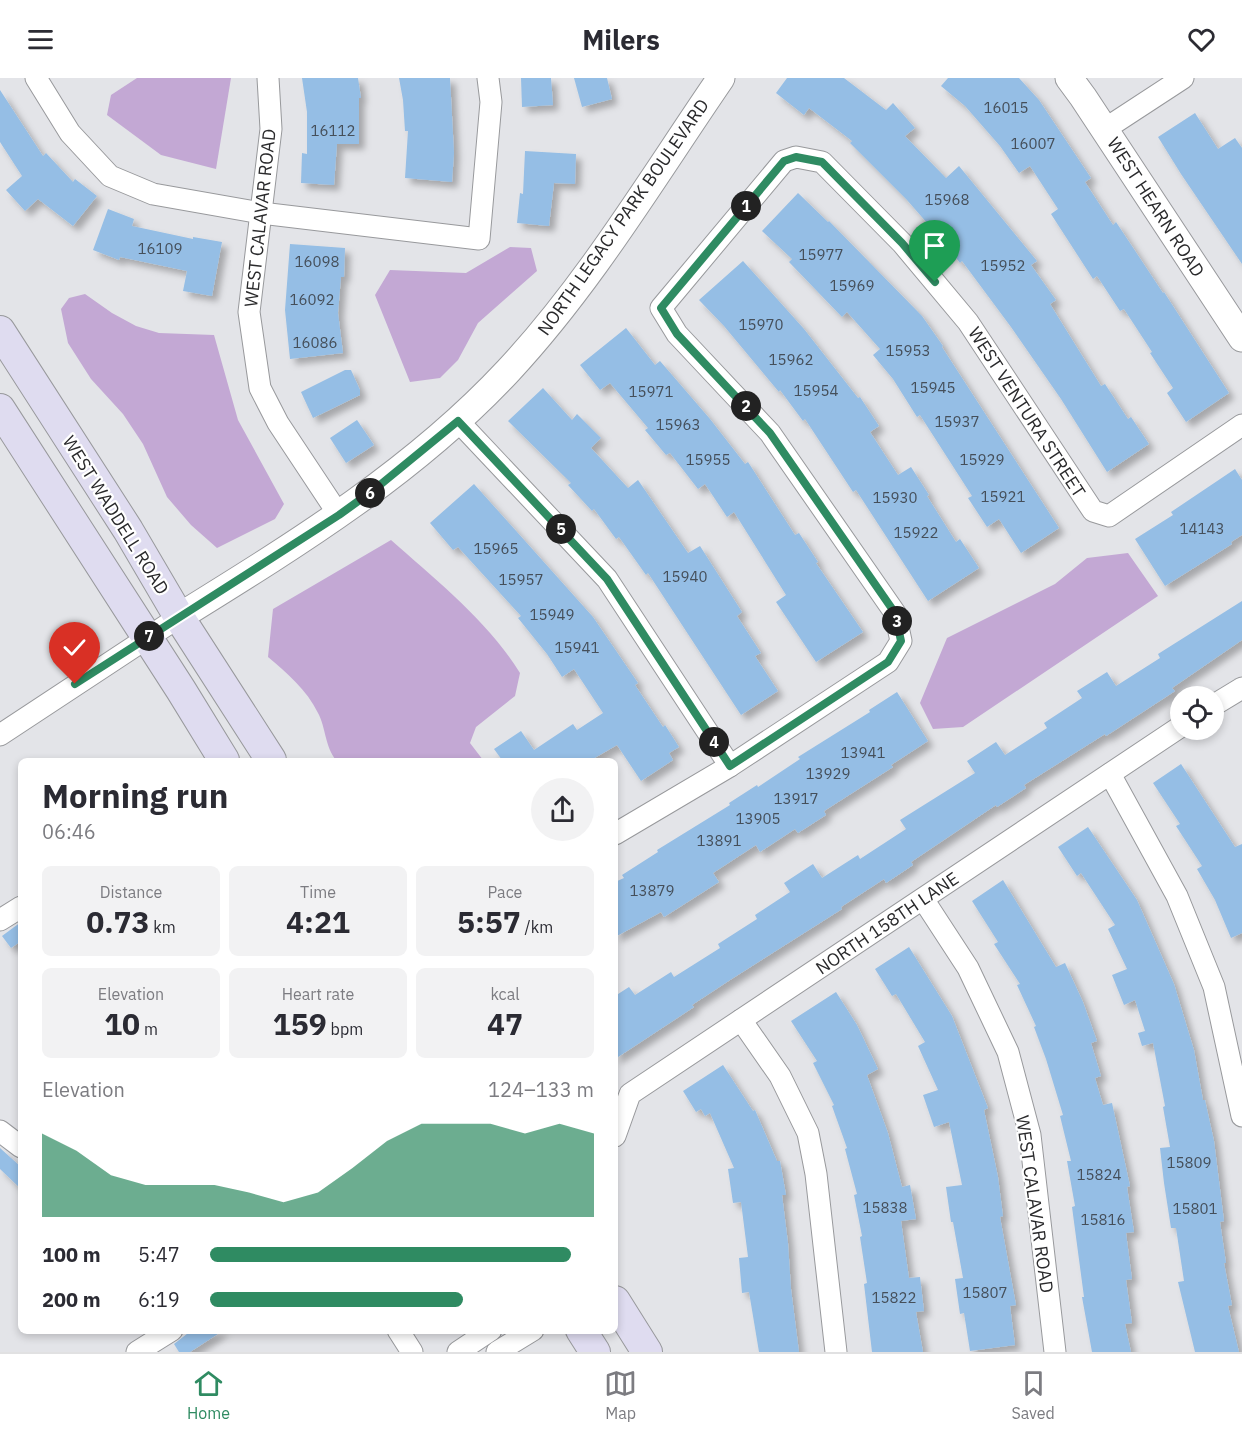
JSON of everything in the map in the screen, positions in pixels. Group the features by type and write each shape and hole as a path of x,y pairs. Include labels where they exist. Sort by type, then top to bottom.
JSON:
{"main road":[{"name":"WEST WADDELL ROAD","path":"0,331 128,530 178,617 270,758"},
{"path":"0,409 223,758"},
{"path":"618,1309 648,1352"},
{"path":"584,1334 595,1352"}],"street":[{"path":"36,78 70,133 110,176 153,194 261,213 479,239 491,102 488,78"},
{"name":"WEST CALAVAR ROAD","path":"268,78 271,129 249,312 260,388 278,423 339,515"},
{"name":"NORTH LEGACY PARK BOULEVARD","path":"0,735 178,617 339,515 375,489 458,421 508,372 580,283 721,78"},
{"name":"WEST HEARN ROAD","path":"1069,78 1242,338"},
{"path":"1105,129 1183,78"},
{"name":"WEST VENTURA STREET","path":"730,766 888,662 901,641 895,613 770,433 677,334 661,308 784,161 796,157 822,162 902,243 968,322 1093,511 1108,516 1242,425"},
{"path":"458,421 607,579 730,766 618,832"},
{"path":"1224,699 1242,688"},
{"name":"NORTH 158TH LANE","path":"618,1128 630,1094 1170,734"},
{"path":"1110,774 1177,896 1214,987 1242,1116"},
{"name":"WEST CALAVAR ROAD","path":"922,899 968,968 1008,1052 1030,1135 1055,1352"},
{"path":"0,920 18,909"},
{"path":"741,1020 780,1076 808,1133 816,1174 836,1352"},
{"path":"0,1131 18,1145"},
{"path":"145,1342 163,1334"},
{"path":"401,1334 412,1352"},
{"path":"458,1352 485,1334"},
{"path":"497,1352 526,1334"}],"shaded area":[{"path":"137,78 231,78 216,169 161,155 107,115 111,95"},
{"path":"510,247 531,248 537,271 478,323 458,360 440,378 410,382 375,295 390,270 466,273"},
{"path":"85,294 136,326 159,333 214,335 238,420 284,504 275,519 217,548 191,525 167,497 143,444 123,414 91,379 68,343 61,309 69,298"},
{"path":"391,540 443,586 492,635 520,673 515,696 476,727 470,743 481,758 334,758 321,719 308,697 296,682 268,657 273,609"},
{"path":"1128,553 1158,596 963,727 933,729 920,703 947,638 1055,584 1087,558"}],"building":[{"path":"302,78 358,78 361,98 359,98 359,144 337,144 334,185 301,183 302,153 307,154 307,112"},
{"path":"399,78 450,78 454,153 452,182 405,178 408,131 405,131"},
{"path":"521,78 551,78 553,105 522,107"},
{"path":"574,78 607,78 612,99 582,107"},
{"path":"787,78 844,78 886,110 893,103 915,128 905,136 946,178 959,166 1037,261 1031,265 1056,300 1050,304 1101,386 1105,384 1128,419 1131,417 1149,444 1107,472 1061,399 962,261 960,263 936,231 850,143 852,141 809,108 804,115 776,93"},
{"path":"948,78 1019,78 1039,100 1091,178 1085,182 1113,225 1116,222 1164,292 1229,393 1186,422 1167,393 1173,388 1150,353 1152,352 1124,309 1120,311 1097,276 1093,279 1051,214 1058,209 1030,166 1019,173 1000,146 965,106 941,86"},
{"path":"0,90 43,156 46,153 73,182 75,179 97,196 73,226 38,199 25,211 6,190 22,176 0,142"},
{"path":"1195,113 1218,149 1235,138 1242,148 1242,264 1158,137"},
{"path":"525,151 576,154 575,184 554,183 549,226 517,223 520,193 523,194"},
{"path":"798,193 829,221 922,316 1059,528 1021,553 999,519 987,527 968,498 972,496 920,415 917,417 893,379 873,355 880,349 847,312 842,317 789,262 792,259 762,231"},
{"path":"108,209 134,219 132,226 193,239 193,237 222,242 212,296 183,291 187,271 120,257 119,260 93,250"},
{"path":"290,244 345,248 344,277 341,277 338,313 343,353 290,359 285,310"},
{"path":"743,261 804,329 858,398 860,397 879,426 870,432 898,475 911,467 956,542 960,539 979,568 928,601 856,490 853,492 805,419 803,421 780,390 779,392 724,326 699,300"},
{"path":"626,328 655,365 660,361 745,464 748,462 795,535 799,533 818,562 816,563 863,632 816,662 776,602 786,595 734,512 727,517 705,484 698,489 670,453 666,455 645,430 648,428 610,383 600,390 580,365"},
{"path":"345,370 351,370 360,395 313,418 301,392"},
{"path":"543,388 572,420 577,414 601,438 591,448 628,488 638,480 688,553 700,546 742,612 737,616 761,653 755,656 778,691 741,715 648,573 646,575 619,537 616,539 594,509 592,511 568,485 571,483 508,421"},
{"path":"357,420 374,445 346,463 330,438"},
{"path":"1235,469 1242,480 1242,535 1231,542 1232,544 1165,586 1135,539 1173,515 1171,512"},
{"path":"474,484 593,617 638,683 635,685 679,747 669,753 673,760 641,781 617,745 594,758 501,758 494,749 521,731 534,750 573,724 577,730 603,713 574,669 562,677 518,618 521,616 458,547 453,550 430,523"},
{"path":"1242,601 1242,640 1175,686 1170,686 1170,694 1024,785 1026,788 997,807 996,805 911,862 913,865 886,883 884,879 841,907 842,909 692,1005 694,1007 618,1057 618,994 629,987 635,995 671,972 674,977 720,948 718,944 757,919 755,915 790,892 784,883 813,864 822,878 858,855 860,859 906,829 900,820 975,773 967,761 996,742 1005,755 1047,728 1044,723 1082,698 1077,691 1107,672 1116,686 1160,658 1158,654"},
{"path":"897,692 928,741 891,765 893,767 824,811 826,815 798,833 795,829 760,852 756,845 713,873 719,882 664,917 661,912 618,935 618,881 624,878 622,875 658,852 657,850 730,805 729,803 800,759 798,757 870,712 869,710"},
{"path":"1181,764 1235,847 1242,844 1242,933 1231,938 1215,900 1197,869 1202,866 1176,826 1180,824 1153,783"},
{"path":"1088,827 1137,900 1174,984 1194,1050 1203,1100 1205,1100 1214,1141 1224,1221 1220,1222 1226,1263 1224,1263 1232,1305 1228,1306 1239,1352 1195,1352 1178,1282 1184,1281 1176,1228 1171,1228 1164,1183 1160,1148 1170,1147 1153,1043 1142,1046 1138,1033 1145,1031 1135,1000 1124,1005 1112,975 1127,969 1108,929 1115,925 1081,873 1077,876 1058,847"},
{"path":"1003,880 1056,967 1065,963 1083,1002 1097,1041 1091,1043 1101,1076 1095,1078 1103,1105 1112,1103 1130,1186 1127,1187 1134,1232 1126,1233 1132,1279 1126,1280 1132,1323 1125,1324 1131,1352 1092,1352 1082,1297 1084,1297 1072,1207 1075,1206 1067,1161 1071,1161 1060,1116 1063,1115 1034,1027 1036,1026 1017,985 1020,984 994,944 998,942 972,901"},
{"path":"18,924 18,943 11,948 2,936"},
{"path":"909,947 952,1016 988,1108 984,1110 998,1177 1003,1216 1000,1217 1016,1305 1010,1306 1015,1345 970,1351 964,1313 960,1314 955,1279 963,1278 946,1187 962,1185 949,1122 934,1127 923,1095 938,1090 918,1046 925,1042 896,994 892,996 875,969"},
{"path":"836,992 857,1025 878,1069 867,1075 888,1133 902,1187 910,1185 916,1219 901,1221 909,1278 920,1277 924,1311 916,1312 923,1352 872,1352 864,1284 867,1283 860,1237 862,1236 854,1195 857,1194 845,1149 847,1148 832,1106 834,1105 813,1063 817,1061 791,1021"},
{"path":"723,1065 753,1111 755,1110 777,1161 780,1161 786,1195 782,1195 799,1352 759,1352 749,1292 742,1293 739,1258 748,1257 741,1202 733,1203 728,1169 734,1168 710,1113 705,1116 701,1109 696,1112 683,1091"},
{"path":"0,1148 18,1164 18,1186 0,1169"},
{"path":"187,1334 218,1334 190,1352 179,1352 174,1344"}],"route":[{"path":"75,684 339,515 375,489 458,421 607,579 730,766 888,662 901,641 895,613 770,433 677,334 661,308 784,161 796,157 822,162 902,243 935,282"}]}
